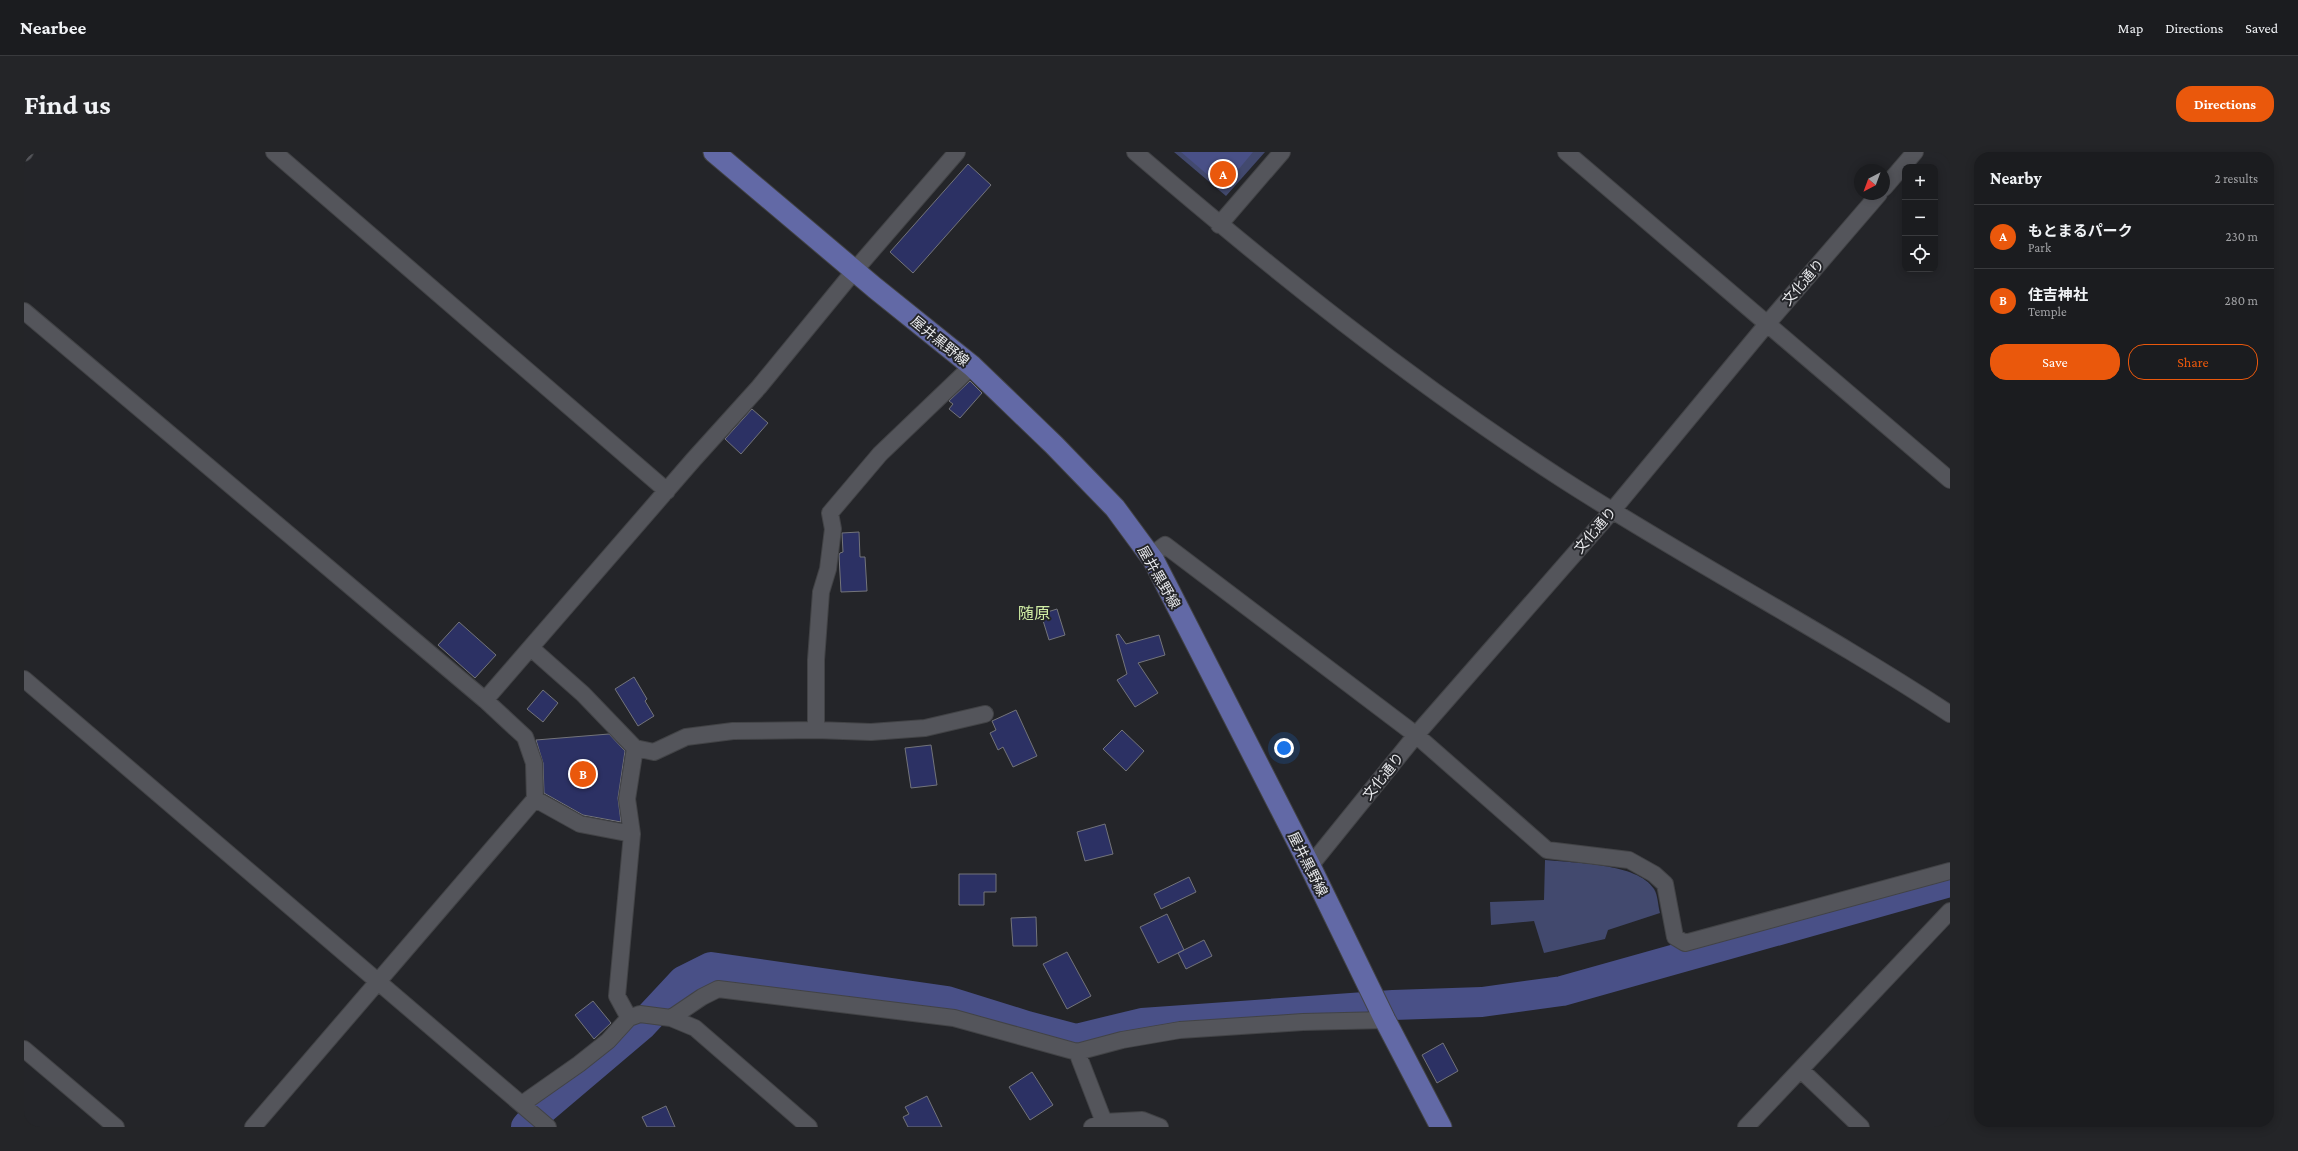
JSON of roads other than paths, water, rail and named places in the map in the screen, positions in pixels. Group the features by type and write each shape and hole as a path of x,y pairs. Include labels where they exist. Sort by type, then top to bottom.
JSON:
{"main road":[{"name":"屋井黒野線","path":"714,152 972,366 1115,508 1150,556 1310,866 1385,1020 1441,1127"}],"street":[{"path":"274,152 667,490"},
{"path":"485,700 667,490 759,387 855,270 957,152"},
{"path":"1135,152 1220,225 1375,348 1490,430 1612,511 1950,714"},
{"path":"1220,225 1282,152"},
{"path":"1566,152 1950,480"},
{"path":"1890,181 1915,152"},
{"name":"文化通り","path":"1310,866 1416,735 1612,511 1766,324 1874,200"},
{"path":"24,311 485,700 525,737 534,762 535,799 253,1127"},
{"path":"816,730 816,660 821,592 828,569 832,529 830,513 880,454 972,366"},
{"path":"1150,556 1165,545 1416,735 1547,850 1629,860 1654,874 1665,884 1675,937 1685,943 1950,871"},
{"path":"531,648 583,694 635,748 654,752 686,737 733,731 816,730 871,732 925,728 985,714"},
{"path":"24,679 548,1127"},
{"path":"629,1018 617,996 632,834 627,799 635,748"},
{"path":"535,799 580,824 632,834"},
{"path":"1746,1127 1950,911"},
{"path":"671,1018 702,996 718,989 954,1018 1077,1052 1122,1040 1180,1030 1303,1022 1385,1020"},
{"path":"522,1104 602,1046 629,1018 640,1014 671,1018 695,1028 809,1127"},
{"path":"24,1049 116,1127"},
{"path":"1077,1052 1098,1125 1142,1120 1160,1127"},
{"path":"1801,1070 1862,1127"}],"waterway":[{"path":"526,1127 537,1114 642,1025 683,981 711,967 947,1001 1027,1026 1076,1039 1142,1023 1393,1005 1482,1002 1562,991 1950,882"}],"place":[{"name":"もとまるパーク","path":"1223,174"},
{"name":"住吉神社","path":"583,774"}],"district":[{"name":"随原","path":"1034,613"}]}
